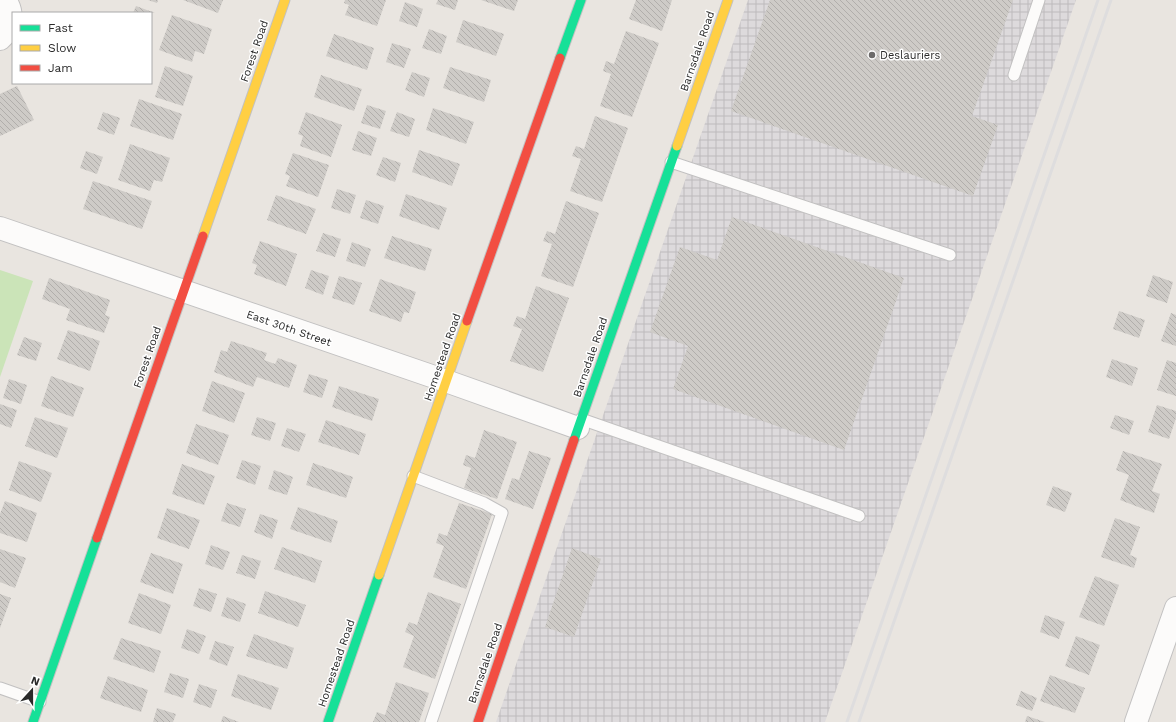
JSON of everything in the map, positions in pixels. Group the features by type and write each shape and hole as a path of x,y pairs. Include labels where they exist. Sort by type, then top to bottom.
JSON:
{"street":[{"path":"0,38 8,28 11,19 10,10 5,0"},
{"name":"Forest Road","path":"33,722 285,0"},
{"name":"Homestead Road","path":"328,722 446,381 581,0"},
{"name":"Barnsdale Road","path":"478,722 579,423 728,0"},
{"name":"East 30th Street","path":"0,228 446,381 579,423"},
{"path":"1136,722 1174,621"}],"lane":[{"path":"1014,75 1040,0"},
{"path":"671,162 950,255"},
{"path":"579,423 859,516"},
{"path":"413,476 484,503 502,513 431,722"},
{"path":"0,688 40,702"}],"shaded area":[{"path":"748,0 1076,0 825,722 496,722"}],"green space":[{"path":"0,270 33,281 0,377"}],"building":[{"path":"148,0 158,0 157,3"},
{"path":"183,0 223,0 218,13"},
{"path":"345,0 386,0 377,26 345,15 349,5 344,3"},
{"path":"438,0 458,0 455,10 436,4"},
{"path":"481,0 518,0 514,11"},
{"path":"636,0 672,0 662,31 629,19"},
{"name":"Deslauriers","path":"770,0 1013,0 972,116 998,125 973,196 731,111"},
{"path":"405,2 423,9 417,27 399,21"},
{"path":"136,6 155,13 152,12 133,12"},
{"path":"172,15 212,29 204,54 195,51 192,62 159,50"},
{"path":"463,20 504,34 496,56 456,42"},
{"path":"429,29 447,36 441,54 422,48"},
{"path":"626,31 659,43 632,117 600,106 611,74 603,71 606,61 614,64"},
{"path":"334,34 374,48 367,70 326,56"},
{"path":"392,43 411,49 404,68 386,62"},
{"path":"165,66 193,76 183,106 155,97"},
{"path":"450,67 491,80 484,102 443,88"},
{"path":"412,72 430,78 424,97 405,90"},
{"path":"321,75 362,89 354,111 314,97"},
{"path":"17,86 34,120 0,136 0,94"},
{"path":"139,99 182,114 173,140 130,126"},
{"path":"367,105 386,111 380,129 361,123"},
{"path":"433,108 474,122 466,144 426,130"},
{"path":"103,112 120,118 114,135 97,129"},
{"path":"306,112 342,125 331,157 300,146 303,136 298,134"},
{"path":"397,112 415,119 409,137 390,131"},
{"path":"595,116 628,128 602,202 570,191 581,159 572,156 576,146 584,149"},
{"path":"358,131 377,138 371,156 352,150"},
{"path":"130,144 170,158 162,182 154,180 150,191 118,180"},
{"path":"419,150 460,164 452,186 412,172"},
{"path":"86,151 103,157 97,174 80,168"},
{"path":"293,153 329,165 318,197 286,186 290,176 285,174"},
{"path":"383,157 401,163 395,182 376,175"},
{"path":"93,181 152,201 142,229 83,209"},
{"path":"337,189 356,195 350,214 331,208"},
{"path":"406,194 447,208 439,230 399,216"},
{"path":"276,195 316,209 306,234 267,220"},
{"path":"366,200 384,206 378,224 360,218"},
{"path":"566,201 599,213 573,287 541,276 552,244 543,241 547,231 555,234"},
{"path":"732,217 904,278 844,450 673,389 688,346 650,332 680,247 717,260"},
{"path":"323,233 341,239 335,257 316,251"},
{"path":"392,236 432,249 425,271 384,258"},
{"path":"260,241 297,254 286,286 254,274 257,265 252,263"},
{"path":"352,242 371,249 365,267 346,261"},
{"path":"311,270 329,276 323,295 305,288"},
{"path":"1153,275 1173,282 1167,303 1146,296"},
{"path":"339,276 362,283 354,305 332,298"},
{"path":"49,278 110,300 105,315 110,317 104,333 66,320 70,309 42,299"},
{"path":"380,279 416,292 409,313 404,312 401,322 369,311"},
{"path":"536,286 569,298 543,372 510,361 522,329 513,326 517,316 525,319"},
{"path":"1119,311 1145,320 1139,338 1113,329"},
{"path":"1171,313 1176,315 1176,346 1161,341"},
{"path":"68,330 100,341 90,371 57,359"},
{"path":"24,337 42,343 36,361 17,355"},
{"path":"231,341 267,353 264,360 275,364 278,358 297,365 289,388 257,377 253,387 214,372 221,350 227,352"},
{"path":"1112,359 1138,368 1132,386 1106,377"},
{"path":"1167,360 1176,363 1176,396 1157,390"},
{"path":"309,374 328,380 322,398 303,392"},
{"path":"51,376 84,388 73,417 41,406"},
{"path":"9,379 27,385 21,404 3,398"},
{"path":"212,381 245,393 234,423 202,411"},
{"path":"339,386 379,399 372,421 332,407"},
{"path":"0,404 17,410 11,428 0,424"},
{"path":"1157,405 1176,411 1176,418 1169,439 1148,432"},
{"path":"1115,415 1134,421 1129,435 1110,428"},
{"path":"35,417 68,428 57,458 25,446"},
{"path":"257,417 276,423 270,441 251,435"},
{"path":"326,420 366,434 359,455 318,442"},
{"path":"196,424 229,435 218,465 186,453"},
{"path":"287,428 306,434 299,452 281,446"},
{"path":"484,430 517,442 497,499 464,488 471,468 463,465 466,455 475,458"},
{"path":"529,451 551,458 533,509 505,499 512,478 519,480"},
{"path":"1123,451 1162,464 1152,491 1160,494 1154,513 1120,500 1129,475 1116,470"},
{"path":"242,460 261,466 255,485 236,478"},
{"path":"19,461 52,473 41,502 9,490"},
{"path":"313,463 353,477 346,498 306,485"},
{"path":"182,464 215,476 204,505 172,494"},
{"path":"274,470 293,477 287,495 268,489"},
{"path":"1053,486 1072,493 1065,512 1046,505"},
{"path":"5,501 37,513 27,542 0,533 0,514"},
{"path":"227,503 246,509 240,527 221,521"},
{"path":"459,503 492,514 466,589 433,577 444,546 436,543 439,533 447,536"},
{"path":"298,507 338,521 331,543 290,529"},
{"path":"167,508 200,520 189,549 157,538"},
{"path":"260,514 278,520 272,539 254,532"},
{"path":"1115,518 1140,527 1130,555 1137,558 1134,568 1101,557"},
{"path":"211,545 230,552 223,570 205,564"},
{"path":"282,547 322,561 315,583 274,569"},
{"path":"572,548 601,559 574,637 545,627"},
{"path":"0,549 26,558 15,588 0,582"},
{"path":"151,553 183,564 173,594 140,582"},
{"path":"242,555 261,561 255,579 236,573"},
{"path":"1095,576 1119,585 1104,626 1079,617"},
{"path":"199,588 217,594 211,612 193,606"},
{"path":"265,591 306,605 298,627 258,613"},
{"path":"428,592 461,604 435,679 403,667 414,636 405,632 409,622 417,625"},
{"path":"139,593 171,605 161,634 128,623"},
{"path":"0,594 11,598 0,628"},
{"path":"227,597 246,604 240,622 221,616"},
{"path":"1045,615 1065,622 1059,639 1040,632"},
{"path":"187,629 206,636 199,654 181,648"},
{"path":"254,634 294,648 287,669 246,656"},
{"path":"1076,636 1100,645 1089,675 1065,666"},
{"path":"121,638 161,651 154,673 113,659"},
{"path":"215,641 234,647 227,666 209,659"},
{"path":"170,673 189,679 183,698 164,692"},
{"path":"238,674 279,688 271,710 231,696"},
{"path":"1050,675 1085,688 1075,713 1040,701"},
{"path":"108,676 148,690 141,712 100,698"},
{"path":"396,682 429,693 419,722 373,722 377,712 385,715"},
{"path":"199,684 217,690 211,708 193,702"},
{"path":"1021,691 1037,698 1032,711 1016,705"},
{"path":"157,708 176,714 173,722 153,722"},
{"path":"223,716 239,722 221,722"},
{"path":"1027,716 1045,722 1025,722"}],"railway":[{"path":"847,722 1098,0"},
{"path":"859,722 1111,0"}],"traffic: fast":[{"path":"560,58 581,0"},
{"path":"574,440 677,146"},
{"path":"33,722 97,538"},
{"path":"328,722 379,575"}],"traffic: slow":[{"path":"203,236 285,0"},
{"path":"677,146 728,0"},
{"path":"379,575 467,321"}],"traffic: jam":[{"path":"467,321 560,58"},
{"path":"97,538 203,236"},
{"path":"478,722 574,440"}],"place":[{"name":"Deslauriers","path":"872,55"}]}
